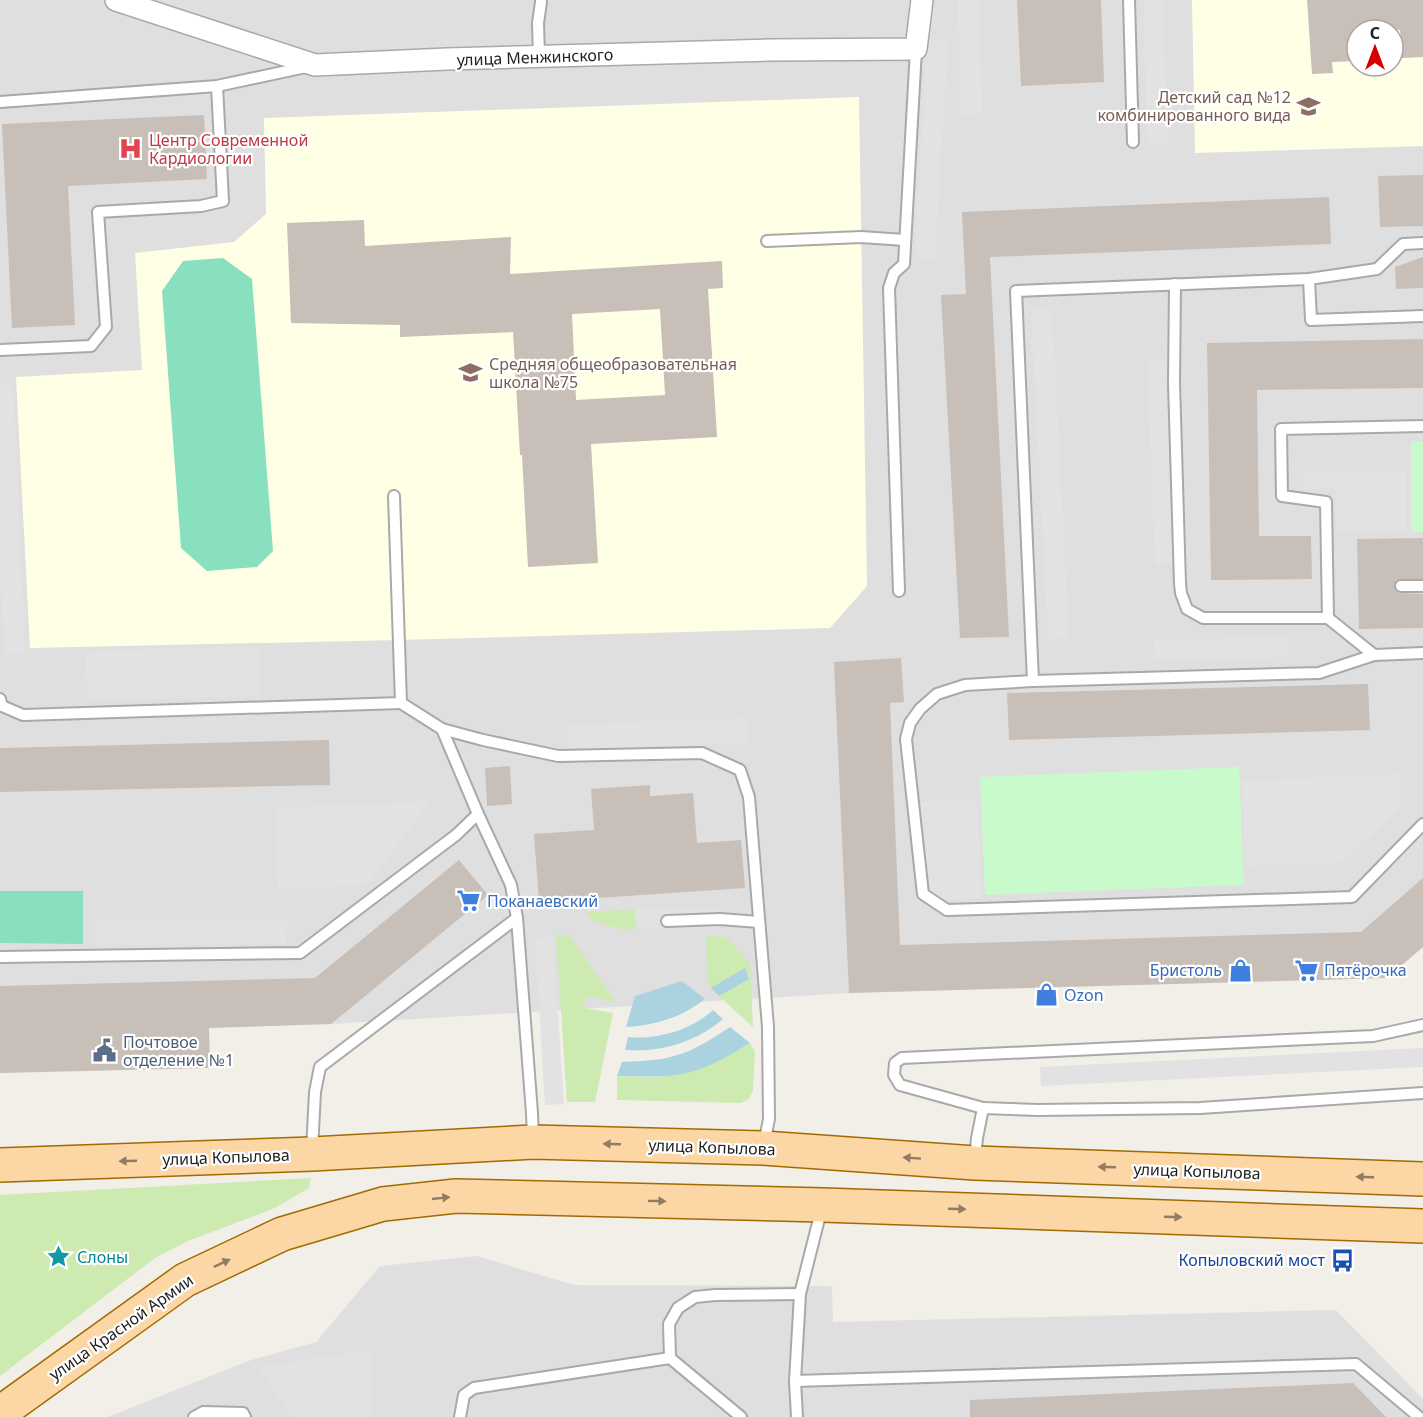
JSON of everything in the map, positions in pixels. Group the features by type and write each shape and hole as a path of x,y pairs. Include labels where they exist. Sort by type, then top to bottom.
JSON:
{"main road":[{"name":"улица Копылова","path":"0,1165 312,1154 533,1142 763,1148 975,1163 1423,1179"},
{"name":"улица Красной Армии","path":"0,1413 185,1280 282,1234 383,1204 456,1196 823,1205"},
{"path":"823,1205 1423,1226"}],"street":[{"name":"улица Менжинского","path":"116,0 315,65 771,50 916,49"},
{"path":"916,49 922,0"}],"lane":[{"path":"1130,0 1133,142"},
{"path":"538,57 538,23 541,2"},
{"path":"899,591 889,288 894,273 904,264 916,49"},
{"path":"0,102 218,86 315,65"},
{"path":"0,350 91,346 105,327 98,212 201,206 223,201 218,86"},
{"path":"768,242 861,237 905,240"},
{"path":"1033,681 1016,291 1309,279 1377,269 1403,244 1423,243"},
{"path":"1309,279 1311,320 1423,316"},
{"path":"1174,284 1174,383 1180,584 1187,609 1203,618 1328,618 1374,655"},
{"path":"1328,618 1326,502 1282,496 1281,429 1423,426"},
{"path":"394,496 401,703"},
{"path":"1401,586 1423,586"},
{"path":"1423,653 1374,655 1318,673 964,685 937,694 920,709 910,723 906,739 923,894 946,910 1352,897 1423,824"},
{"path":"0,699 2,706 22,715 401,703 442,729 558,756 702,753 740,770 748,797 768,1027 769,1119 763,1148"},
{"path":"442,729 511,885 517,918 533,1142"},
{"path":"0,957 300,953 456,835 478,814"},
{"path":"312,1154 315,1092 320,1067 517,918"},
{"path":"667,921 720,918 759,922"},
{"path":"1423,1025 1373,1036 902,1058 896,1063 894,1075 900,1085 983,1108 1038,1110 1200,1108 1423,1093"},
{"path":"975,1163 983,1108"},
{"path":"797,1417 795,1381 800,1294 823,1205"},
{"path":"670,1358 669,1324 678,1308 694,1297 800,1294"},
{"path":"460,1417 464,1395 474,1388 670,1358 741,1417"},
{"path":"795,1381 1356,1364 1419,1417"},
{"path":"194,1417 203,1412 243,1413 245,1417"}],"shaded area":[{"path":"0,0 1423,0 1423,946 1387,978 849,993 331,1024 0,1034"},
{"path":"958,0 980,0 982,114 960,114"},
{"path":"1144,0 1164,0 1167,143 1147,144"},
{"name":"Детский сад №12 комбинированного вида","path":"1192,0 1423,0 1423,146 1195,153"},
{"path":"927,40 948,42 935,260 915,259"},
{"name":"Средняя общеобразовательная школа №75","path":"859,97 867,586 830,628 30,648 16,377 142,370 135,253 234,242 266,214 264,118"},
{"path":"1052,308 1069,638 1048,639 1031,309"},
{"path":"1165,360 1173,565 1155,565 1147,361"},
{"path":"13,384 25,654 4,654 0,562 0,385"},
{"path":"1303,471 1406,471 1406,532 1336,532 1336,488 1303,489"},
{"path":"1289,637 1289,657 1155,660 1154,640"},
{"path":"260,646 261,696 87,701 86,651"},
{"path":"748,718 749,743 568,749 568,724"},
{"path":"1400,774 1401,808 1340,863 1245,866 1242,780"},
{"path":"977,799 982,898 919,901 914,802"},
{"path":"430,801 367,885 278,889 275,808"},
{"path":"720,907 720,928 636,929 635,909"},
{"path":"96,919 287,919 286,944 96,945"},
{"path":"553,937 564,1104 545,1105 535,938"},
{"path":"1423,1048 1423,1067 1041,1086 1040,1067"},
{"path":"477,1256 574,1285 832,1286 833,1322 1336,1310 1423,1399 1423,1417 108,1417 248,1361 316,1342 380,1266"},
{"path":"372,1350 372,1417 292,1417 259,1367"}],"green space":[{"path":"223,258 252,279 273,551 257,567 207,571 181,548 162,291 183,261"},
{"path":"1411,441 1423,441 1423,532 1411,532"},
{"path":"1239,767 1244,885 985,895 980,777"},
{"path":"0,891 83,891 83,944 0,943"},
{"path":"635,909 636,929 623,930 593,921 587,912"},
{"path":"556,935 569,935 616,1002 586,996 584,1008 613,1013 595,1102 567,1102"},
{"path":"706,936 726,937 750,963 753,1027 719,996 749,979 746,969 711,988 708,984"},
{"path":"750,1043 755,1051 753,1090 749,1099 741,1103 617,1100 617,1076 658,1077 687,1072 730,1055"},
{"path":"311,1178 309,1188 275,1208 188,1241 155,1258 0,1376 0,1195"}],"water":[{"path":"745,968 749,979 719,996 711,988"},
{"path":"682,981 705,999 687,1011 668,1019 626,1027 635,996"},
{"path":"713,1010 723,1019 689,1040 664,1048 625,1050 628,1037 651,1037 674,1032 695,1023"},
{"path":"730,1027 750,1043 709,1065 674,1075 617,1076 622,1062 655,1060 681,1054 703,1044"}],"building":[{"path":"1017,0 1101,0 1104,82 1021,86"},
{"path":"1307,0 1423,0 1423,57 1405,58 1405,18 1345,18 1345,61 1332,62 1333,73 1312,74"},
{"path":"204,115 207,179 68,186 75,325 12,328 2,124"},
{"path":"1423,175 1423,226 1380,227 1378,176"},
{"path":"1329,197 1331,244 990,257 1009,637 960,638 941,295 966,294 962,212"},
{"path":"364,220 365,246 511,237 510,274 722,261 723,288 708,289 717,437 591,444 598,563 528,567 513,332 400,337 400,325 291,323 287,223","holes":["660,309 665,395 576,400 572,314"]},
{"path":"1423,257 1423,288 1396,289 1395,267"},
{"path":"1423,339 1423,388 1257,390 1259,536 1311,536 1312,579 1211,580 1207,343"},
{"path":"1423,538 1423,579 1400,579 1394,585 1398,593 1423,594 1423,628 1359,629 1357,539"},
{"path":"901,658 904,702 890,703 900,945 1361,932 1423,878 1423,947 1387,978 849,993 834,662"},
{"path":"1368,684 1370,730 1009,740 1007,693"},
{"path":"329,740 330,785 0,792 0,748"},
{"path":"510,766 512,804 487,806 485,768"},
{"path":"650,785 650,796 693,793 697,843 741,840 745,888 539,902 534,834 594,830 591,789"},
{"path":"459,860 488,895 331,1024 209,1028 210,1068 0,1073 0,986 315,978"},
{"path":"1353,1383 1386,1417 970,1417 970,1400"}],"place":[{"name":"Детский сад №12 комбинированного вида","path":"1309,106"},
{"name":"Центр Современной Кардиологии","path":"131,149"},
{"name":"Средняя общеобразовательная школа №75","path":"471,373"},
{"name":"Поканаевский","path":"469,901"},
{"name":"Бристоль","path":"1240,970"},
{"name":"Пятёрочка","path":"1306,970"},
{"name":"Ozon","path":"1046,995"},
{"name":"Почтовое отделение №1","path":"105,1051"},
{"name":"Слоны","path":"59,1257"},
{"name":"Копыловский мост","path":"1343,1260"}]}
